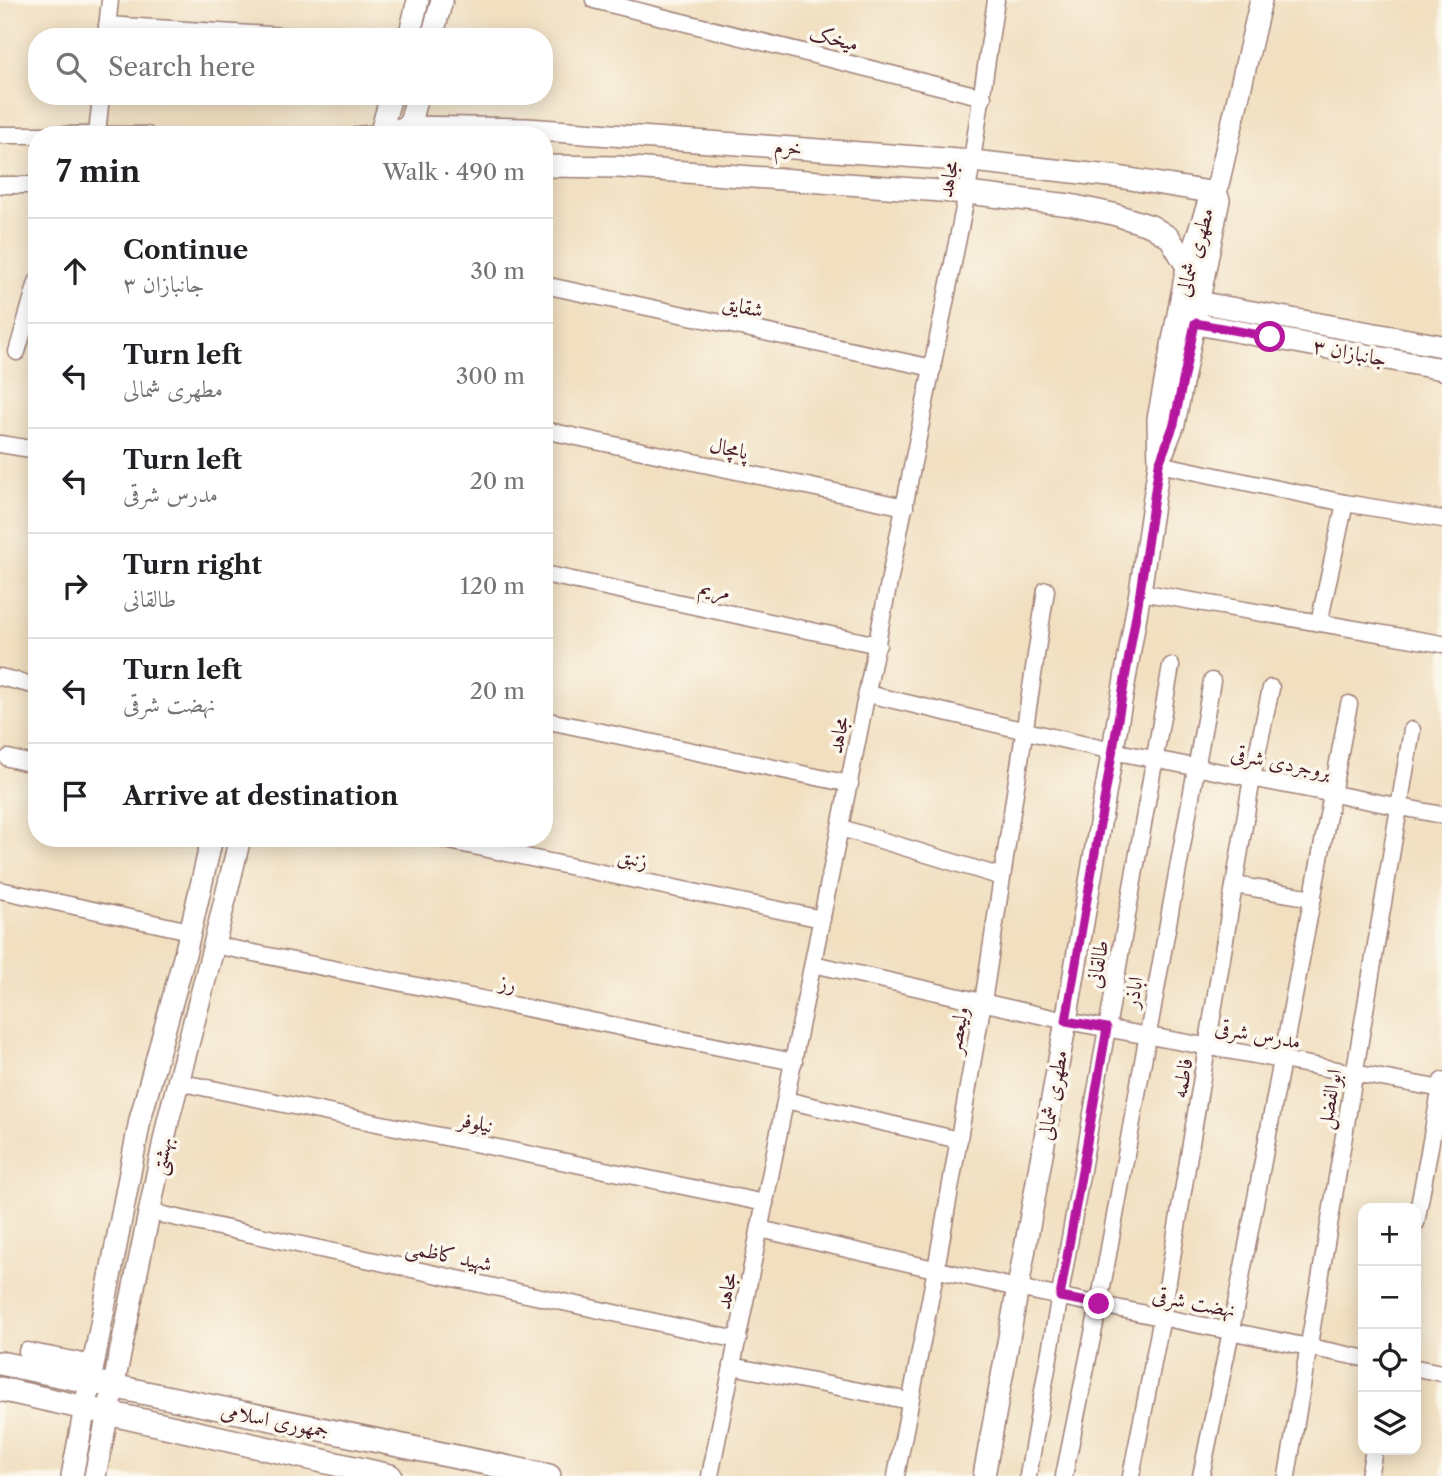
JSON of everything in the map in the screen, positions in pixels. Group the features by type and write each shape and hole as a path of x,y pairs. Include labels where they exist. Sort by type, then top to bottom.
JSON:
{"main road":[{"name":"جمهوری اسلامی","path":"4,1364 99,1378 176,1400 550,1476"},
{"path":"0,1388 9,1379 10,1372 4,1364"},
{"name":"جمهوری اسلامی","path":"0,1388 390,1476"},
{"path":"167,1426 164,1419 165,1410 176,1400"}],"street":[{"path":"107,28 110,0"},
{"path":"411,28 418,0"},
{"path":"434,28 442,0"},
{"name":"میخک","path":"594,0 983,97"},
{"name":"مجاهد","path":"710,1476 974,161 996,0"},
{"path":"1216,193 1261,0"},
{"path":"98,126 99,105"},
{"path":"382,126 388,105"},
{"path":"409,126 415,105"},
{"name":"خرم","path":"553,130 974,161 1118,177 1216,193"},
{"path":"0,135 28,135"},
{"name":"خرم","path":"553,166 619,167 967,193 1070,205 1114,214 1152,226 1170,238 1187,267"},
{"path":"0,185 28,186"},
{"name":"مطهری شمالی","path":"984,1476 1066,1021 1140,592 1159,464 1174,424 1188,311 1187,267 1210,198 1216,193 1219,200 1188,311"},
{"name":"شقایق","path":"553,287 933,368"},
{"name":"جانبازان ۳","path":"1188,311 1272,326 1442,346"},
{"path":"17,352 28,314"},
{"name":"جانبازان ۳","path":"1272,326 1442,369"},
{"name":"پامچال","path":"553,432 905,507"},
{"path":"0,444 28,449"},
{"path":"1159,464 1345,503 1442,519"},
{"path":"1319,623 1345,503"},
{"name":"مریم","path":"553,577 878,645"},
{"name":"ولیعصر","path":"896,1476 983,1002 1046,590"},
{"path":"1140,592 1442,644"},
{"name":"طالقانی","path":"1028,1476 1171,666"},
{"path":"0,677 28,684"},
{"name":"اباذر","path":"1064,1476 1099,1304 1212,681"},
{"name":"فاطمه","path":"1131,1476 1162,1317 1209,1046 1252,778 1271,688"},
{"name":"بروجردی شرقی","path":"868,694 1112,751 1442,815"},
{"path":"1201,1476 1231,1331 1349,704"},
{"path":"553,722 850,784"},
{"name":"ابوالفضل","path":"1287,1476 1412,730"},
{"path":"8,758 28,763"},
{"path":"841,828 1002,877"},
{"name":"بهشتی","path":"95,1476 96,1410 107,1296 140,1120 210,847"},
{"name":"بهشتی","path":"99,1378 131,1303 178,1082 238,847"},
{"name":"زنبق","path":"478,847 822,919"},
{"path":"1235,885 1313,898"},
{"path":"0,890 190,932"},
{"name":"رز","path":"214,945 794,1062"},
{"name":"مدرس شرقی","path":"813,964 1066,1021 1441,1086"},
{"name":"نیلوفر","path":"178,1082 765,1203"},
{"path":"1420,1203 1441,1086"},
{"path":"786,1100 959,1140"},
{"name":"شهید کاظمی","path":"150,1212 738,1340"},
{"name":"نهضت شرقی","path":"760,1229 1017,1288 1358,1356"},
{"path":"107,1296 118,1305 131,1303"},
{"path":"27,1351 99,1378"},
{"path":"733,1366 910,1401"},
{"path":"1421,1369 1442,1373"},
{"name":"بهشتی","path":"72,1476 96,1410"},
{"path":"1369,1476 1373,1455"}],"route":[{"path":"1099,1304 1060,1297 1107,1028 1066,1021 1140,592 1159,464 1174,424 1195,323 1270,337"}]}
